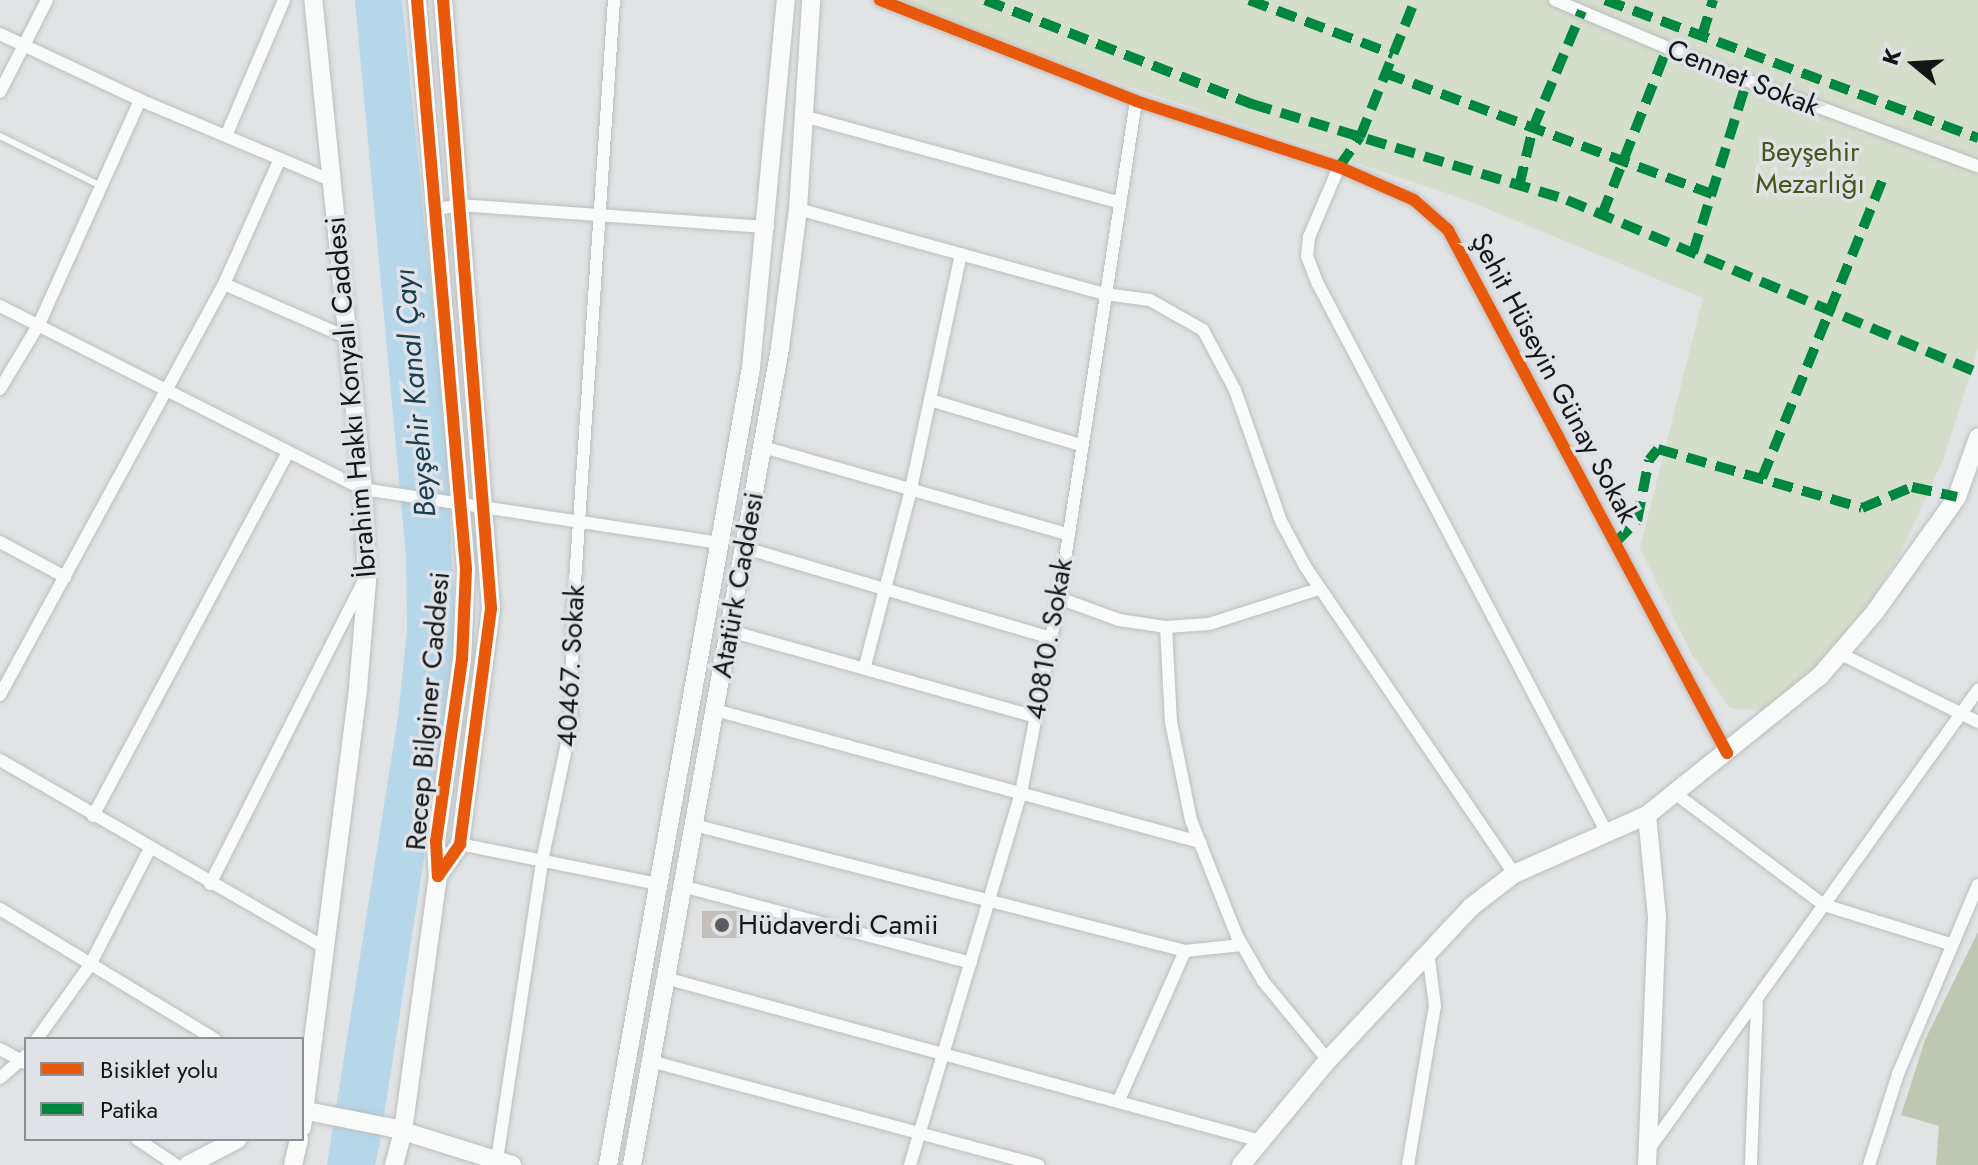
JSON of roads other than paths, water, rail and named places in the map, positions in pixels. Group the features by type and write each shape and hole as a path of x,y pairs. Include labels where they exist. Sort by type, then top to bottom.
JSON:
{"street":[{"path":"0,92 47,0"},
{"path":"226,136 284,0"},
{"name":"İbrahim Hakkı Konyalı Caddesi","path":"304,1107 327,949 367,573 363,489 313,0"},
{"name":"Recep Bilginer Caddesi","path":"394,1165 438,876 436,841 462,659 464,508 417,0"},
{"name":"Recep Bilginer Caddesi","path":"438,876 460,844 491,608 443,0"},
{"name":"40467. Sokak","path":"502,1163 542,861 571,724 580,524 614,0"},
{"name":"Atatürk Caddesi","path":"608,1165 751,368 768,227 786,0"},
{"name":"Atatürk Caddesi","path":"632,1165 763,447 798,209 811,0"},
{"name":"Şehit Hüseyin Günay Sokak","path":"880,0 1136,101 1339,167 1414,200 1448,230 1727,753"},
{"name":"Cennet Sokak","path":"1555,0 1722,71 1978,166"},
{"path":"0,34 140,100 333,181"},
{"path":"0,389 39,324 140,100"},
{"name":"40810. Sokak","path":"910,1165 1021,793 1059,598 1117,202 1136,101"},
{"path":"803,116 1117,202"},
{"path":"0,695 224,284 280,159"},
{"path":"1339,167 1309,237 1307,256 1312,270 1608,835"},
{"path":"435,210 459,205 768,227"},
{"path":"798,209 1105,294 1150,300 1203,330 1235,390 1281,521 1319,589 1514,874"},
{"path":"865,666 911,489 961,254"},
{"path":"224,284 348,338"},
{"path":"0,306 363,489 464,508 719,543"},
{"path":"930,400 1080,445"},
{"path":"1241,1165 1328,1060 1428,949 1514,874 1608,835 1647,815 1727,753 1841,654 1957,497 1976,460 1978,438"},
{"path":"763,447 1067,534"},
{"path":"93,816 288,453"},
{"path":"0,542 65,577"},
{"path":"745,548 1051,638"},
{"path":"210,884 367,573"},
{"path":"1059,598 1119,620 1166,627 1209,624 1319,589"},
{"path":"1166,627 1171,722 1200,842 1242,945 1271,993 1328,1060"},
{"path":"730,631 865,666 1036,717"},
{"path":"1841,654 1978,722"},
{"path":"1648,1158 1978,690"},
{"path":"715,710 1200,842"},
{"path":"0,760 149,850 327,949"},
{"path":"1676,794 1824,905 1950,944"},
{"path":"1647,815 1657,917 1648,1158"},
{"path":"694,825 1185,951 1242,945"},
{"path":"460,844 659,884"},
{"path":"38,1037 90,965 149,850"},
{"path":"1869,1165 1950,944 1978,885"},
{"path":"682,886 971,963"},
{"path":"0,909 212,1037"},
{"path":"1408,1165 1435,1006 1428,949"},
{"path":"1119,1100 1185,951"},
{"path":"665,978 1261,1141"},
{"path":"1751,1165 1757,1004"},
{"path":"0,1049 24,1060"},
{"path":"0,1078 24,1061"},
{"path":"650,1061 1038,1165"},
{"path":"304,1107 398,1129 502,1163"},
{"path":"140,1141 176,1165"},
{"path":"188,1165 234,1141"},
{"path":"293,1165 299,1141"}],"lane":[{"path":"0,136 101,187"}],"water":[{"name":"Beyşehir Kanal Çayı","path":"355,0 402,0 446,439 455,619 451,684 375,1165 327,1165 398,717 407,630 406,556"}],"place":[{"name":"Hüdaverdi Camii","path":"722,925"}],"park label":[{"name":"Beyşehir Mezarlığı","path":"1810,168"}]}
